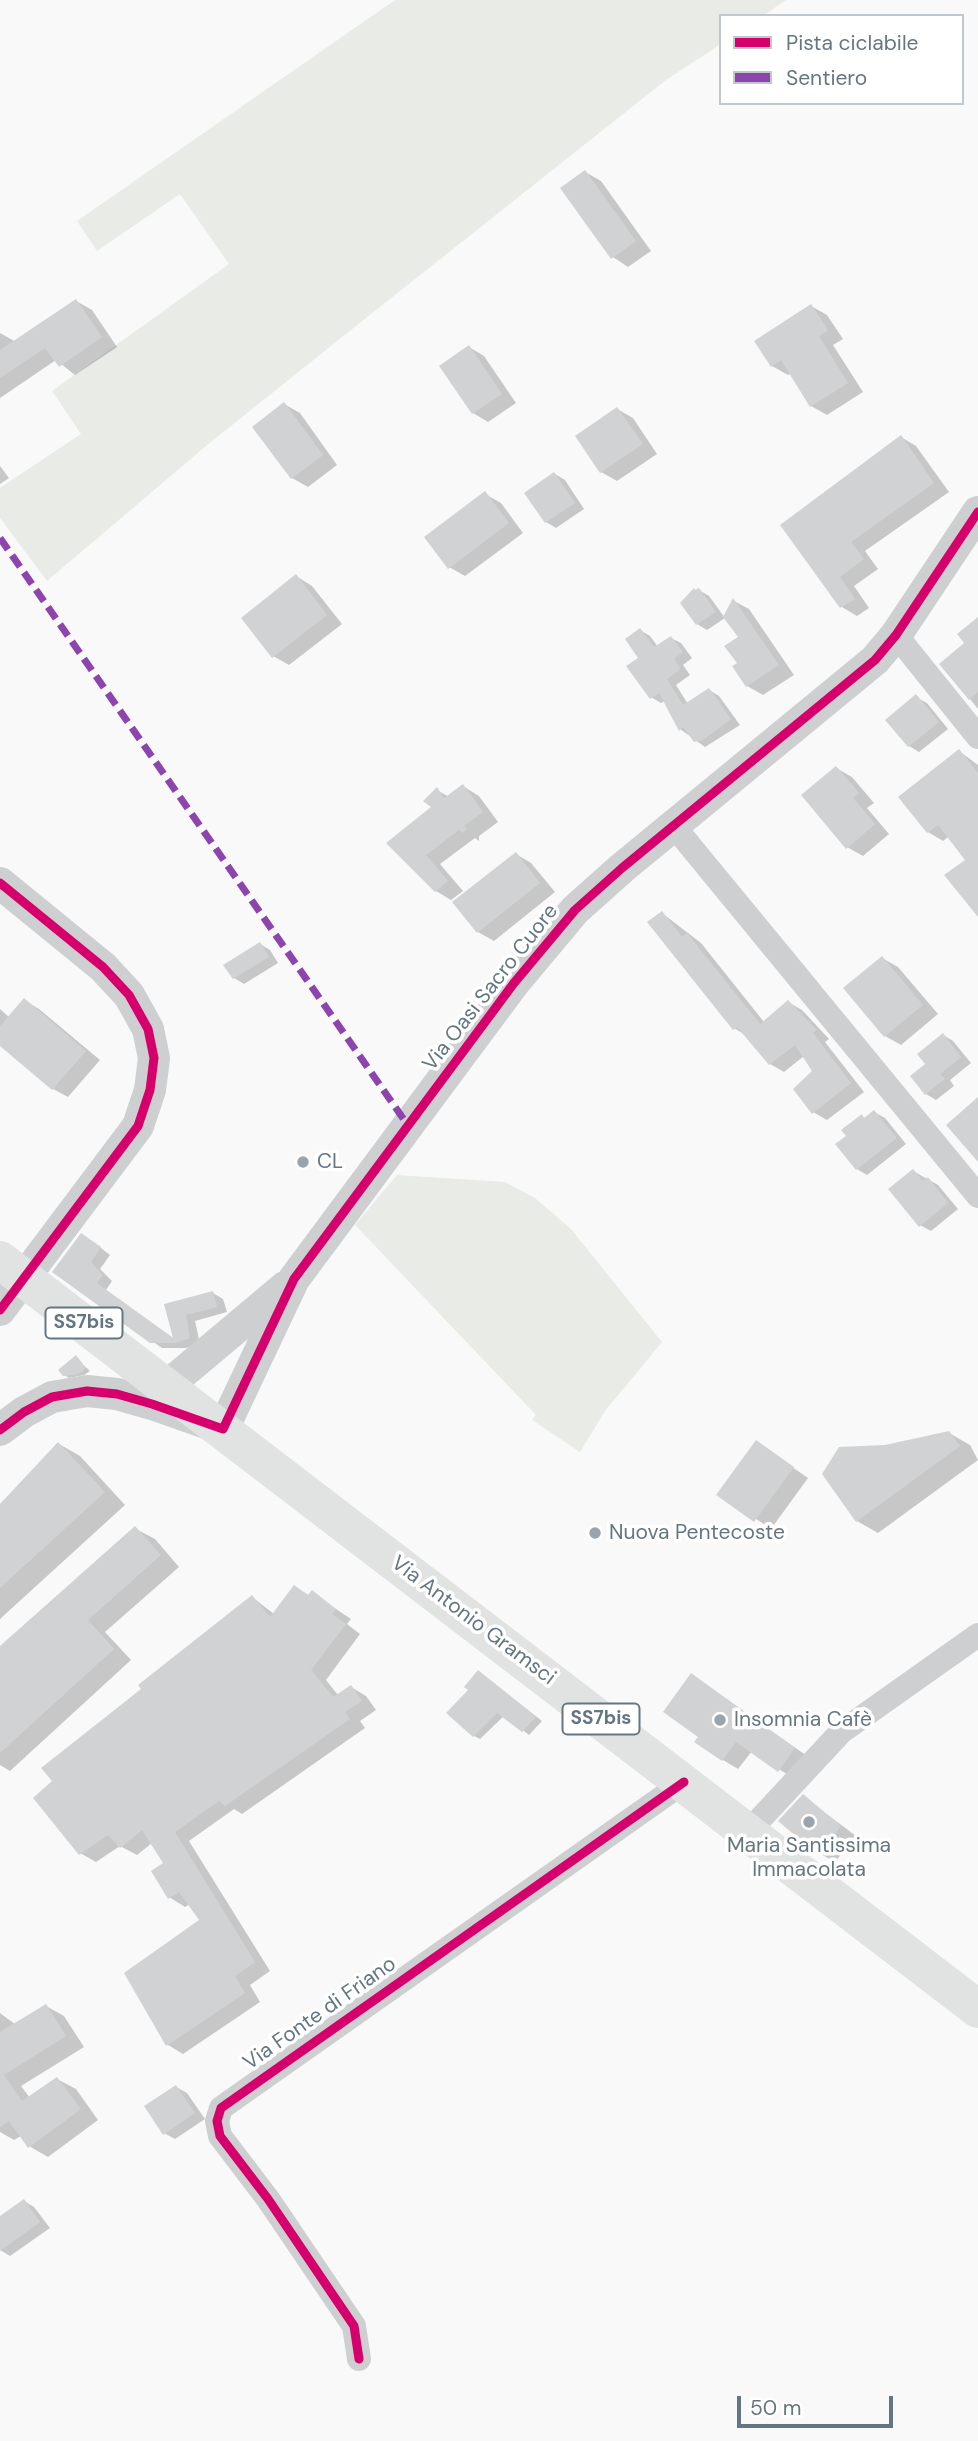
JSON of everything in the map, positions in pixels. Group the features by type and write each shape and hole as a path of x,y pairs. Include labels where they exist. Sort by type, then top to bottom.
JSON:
{"main road":[{"name":"SS7bis","path":"0,1259 167,1386"},
{"name":"Via Antonio Gramsci","path":"167,1386 978,2009"}],"street":[{"name":"Via Oasi Sacro Cuore","path":"223,1429 294,1279 514,983 575,910 673,825 850,684 897,635 978,512"},
{"path":"897,635 978,737"},
{"path":"673,825 978,1196"},
{"path":"0,883 103,967 129,995 148,1029 154,1058 150,1090 138,1126 103,1177 0,1310"},
{"name":"Via Oasi Sacro Cuore","path":"167,1386 294,1279"},
{"path":"0,1430 24,1412 52,1397 87,1391 117,1394 223,1429"},
{"path":"748,1832 841,1732 978,1635"},
{"name":"Via Fonte di Friano","path":"359,2359 355,2326 220,2136 216,2121 221,2108 684,1782"}],"shaded area":[{"path":"395,0 786,0 766,14 719,14 719,45 666,80 371,314 206,446 47,581 0,518 0,488 81,434 52,391 229,264 180,194 97,251 77,221"},
{"path":"397,1175 505,1182 535,1198 571,1229 662,1342 605,1411 580,1452 532,1420 536,1415 355,1225"}],"building":[{"path":"585,170 636,241 611,259 560,188"},
{"path":"76,299 102,337 59,367 45,348 0,378 0,350"},
{"path":"811,304 828,330 819,336 848,383 810,407 781,360 771,367 754,341"},
{"path":"469,345 502,394 472,414 439,366"},
{"path":"284,402 323,455 291,479 252,427"},
{"path":"617,407 643,444 600,473 575,436"},
{"path":"901,435 934,483 851,542 864,559 840,577 855,599 840,608 780,525"},
{"path":"554,472 575,503 545,523 524,493"},
{"path":"485,491 509,523 448,569 424,537"},
{"path":"296,574 327,615 272,658 241,618"},
{"path":"694,588 699,588 716,612 696,625 680,603"},
{"path":"733,598 779,665 746,687 732,666 737,663 724,646 738,637 723,617"},
{"path":"978,617 978,692 969,700 939,664 964,643 957,634"},
{"path":"640,628 654,647 671,636 683,652 674,659 681,669 667,679 683,705 709,688 731,719 703,740 694,742 683,727 679,731 659,693 650,699 626,666 638,658 625,639"},
{"path":"916,694 939,722 908,747 885,720"},
{"path":"959,749 978,773 978,917 944,875 965,860 938,825 927,833 898,797"},
{"path":"836,766 859,793 853,798 875,824 846,849 801,795"},
{"path":"463,784 483,812 464,826 467,829 463,833 459,830 426,855 448,881 435,892 386,843 431,807 423,801 437,787 444,798"},
{"path":"516,852 540,883 477,933 452,902"},
{"path":"662,911 682,937 687,933 760,1024 788,1000 817,1030 813,1033 851,1083 812,1114 793,1089 812,1071 795,1045 769,1065 737,1027 733,1030 647,922"},
{"path":"260,942 269,957 233,979 223,965"},
{"path":"882,956 923,1005 884,1037 843,988"},
{"path":"24,998 86,1051 52,1090 0,1046 0,1026"},
{"path":"943,1033 961,1057 940,1074 945,1079 925,1095 910,1076 925,1064 917,1054"},
{"path":"978,1097 978,1162 946,1125"},
{"path":"874,1110 897,1138 856,1170 835,1144 846,1136 841,1130 862,1114 864,1118"},
{"path":"913,1169 923,1181 928,1177 948,1203 919,1227 888,1189"},
{"path":"81,1233 101,1247 91,1262 103,1275 97,1283 173,1338 164,1304 213,1291 217,1307 186,1315 190,1338 175,1343 150,1343 52,1272"},
{"path":"76,1355 86,1368 79,1374 63,1376 58,1370"},
{"path":"949,1431 960,1446 856,1522 822,1474 839,1447 885,1445"},
{"path":"756,1440 794,1467 754,1522 716,1495"},
{"path":"58,1442 105,1492 0,1588 0,1504"},
{"path":"135,1526 161,1555 88,1620 114,1649 0,1753 0,1646"},
{"path":"294,1585 308,1595 312,1590 336,1609 332,1614 346,1624 311,1670 333,1697 351,1685 362,1701 345,1712 350,1719 225,1806 219,1801 175,1832 255,1962 235,1976 245,1993 166,2046 124,1973 199,1920 179,1892 168,1899 151,1871 163,1863 142,1830 120,1848 108,1835 79,1855 33,1798 52,1781 41,1768 141,1689 138,1685 252,1595 270,1617"},
{"path":"478,1670 536,1717 522,1732 497,1713 473,1737 446,1713 468,1690 464,1687"},
{"path":"691,1673 795,1748 778,1772 736,1742 722,1761 694,1742 698,1737 663,1712"},
{"path":"803,1794 841,1826 818,1855 778,1821"},
{"path":"46,2004 66,2036 4,2075 22,2101 57,2077 81,2109 28,2148 9,2121 0,2127 0,2032"},
{"path":"176,2085 195,2113 163,2135 144,2106"},
{"path":"24,2199 40,2222 0,2251 0,2216"}],"marked path":[{"path":"0,538 407,1124"}],"cycle path":[{"path":"0,1430 24,1412 52,1397 87,1391 117,1394 223,1429 294,1279 514,983 575,910 622,868 875,660 896,635 978,512"},
{"path":"0,883 103,967 129,995 148,1029 154,1058 150,1090 138,1126 0,1310"},
{"path":"359,2359 354,2326 268,2199 220,2136 217,2121 221,2108 684,1782"}],"place":[{"name":"CL","path":"303,1162"},
{"name":"Nuova Pentecoste","path":"595,1533"},
{"name":"Insomnia Cafè","path":"720,1720"},
{"name":"Maria Santissima Immacolata","path":"809,1822"}]}
